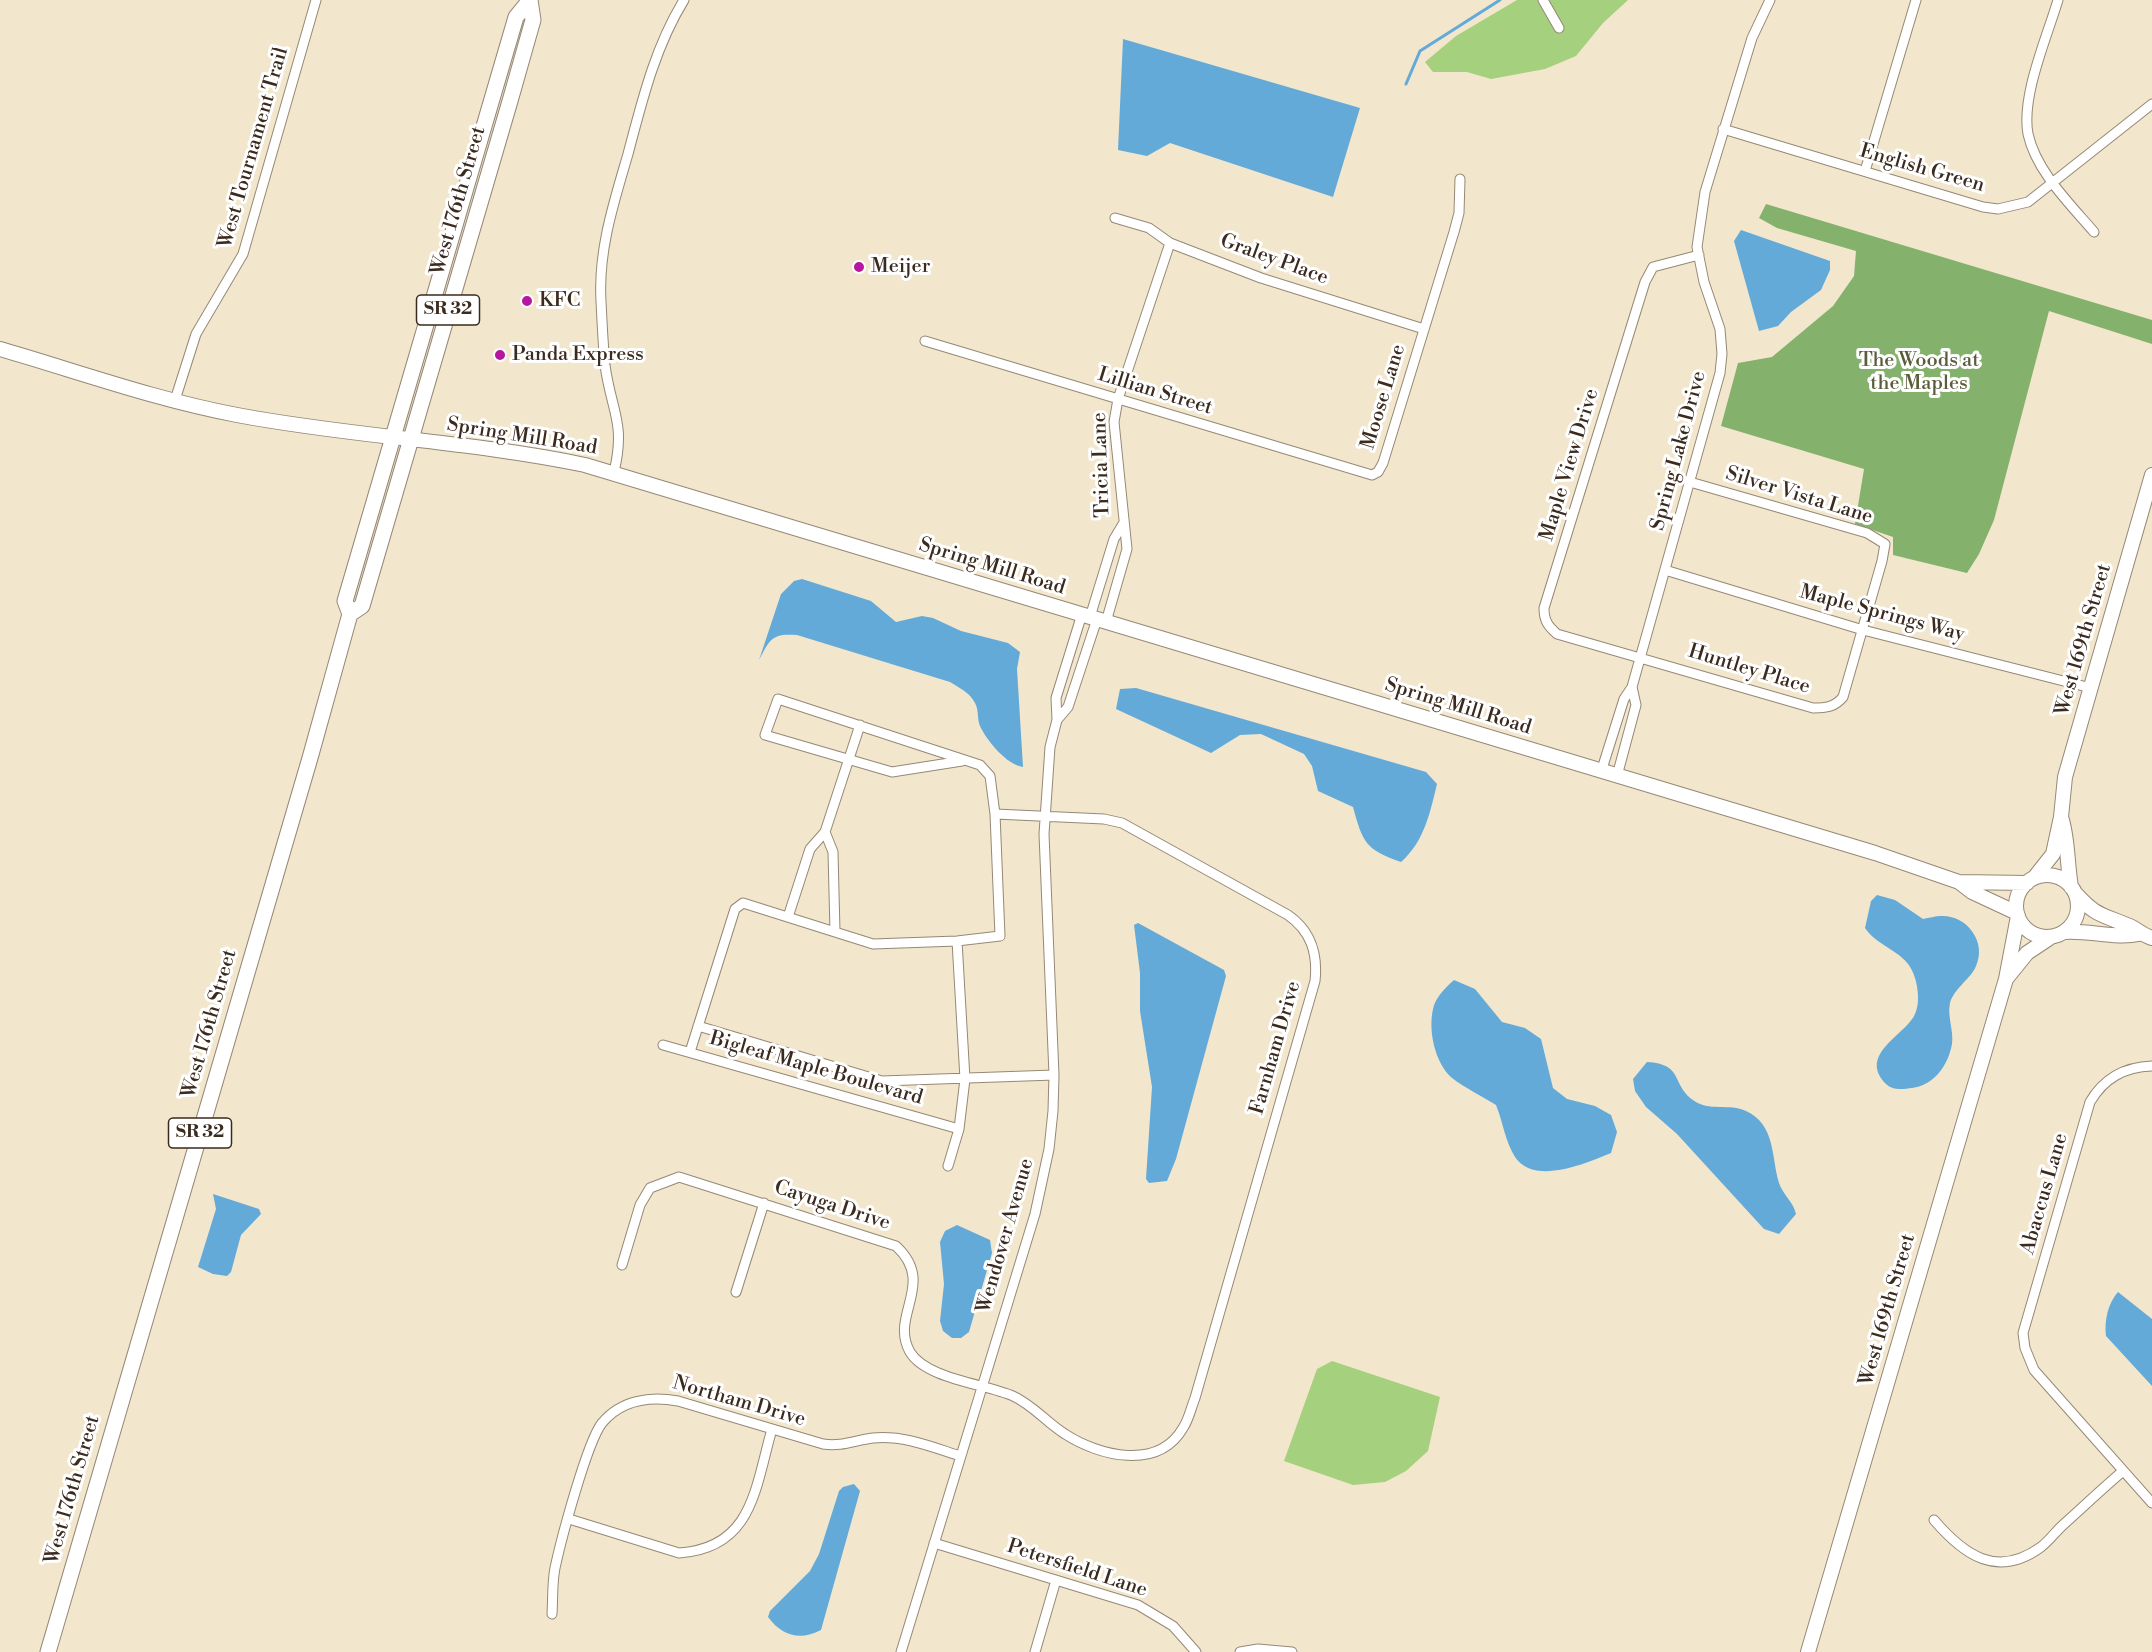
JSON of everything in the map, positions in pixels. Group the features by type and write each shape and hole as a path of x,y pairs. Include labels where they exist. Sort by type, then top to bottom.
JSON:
{"main road":[{"name":"West 176th Street","path":"48,1652 350,614 345,601 392,437 516,17 530,0"},
{"name":"West 176th Street","path":"350,614 362,606 533,20 530,0"}],"street":[{"name":"West Tournament Trail","path":"175,400 196,334 243,254 316,0"},
{"path":"614,472 621,435 605,366 601,298 602,257 606,231 649,78 674,17 684,0"},
{"path":"1543,0 1559,28"},
{"name":"Spring Lake Drive","path":"1601,772 1624,699 1632,687 1720,374 1722,354 1720,330 1704,282 1697,247 1705,192 1723,129 1752,38 1770,0"},
{"path":"1865,171 1916,0"},
{"path":"2058,0 2027,111 2028,133 2054,183 2094,232"},
{"name":"English Green","path":"1723,129 1983,207 1998,209 2028,202 2152,104"},
{"name":"Moose Lane","path":"1375,474 1383,463 1459,213 1460,179"},
{"name":"Graley Place","path":"1115,218 1149,228 1170,243 1261,278 1424,329"},
{"name":"Tricia Lane","path":"1094,618 1114,539 1123,524 1114,422 1118,399 1170,243"},
{"name":"Maple View Drive","path":"1640,656 1557,634 1548,626 1544,608 1645,282 1653,267 1699,255"},
{"name":"Lillian Street","path":"925,341 1363,474 1375,474"},
{"name":"Spring Mill Road","path":"0,350 175,400 240,416 559,459 614,472 1875,853 1959,882 1972,892 2018,914"},
{"name":"West 169th Street","path":"2031,880 2053,854 2061,817 2065,777 2152,475"},
{"name":"Silver Vista Lane","path":"1690,482 1879,538 1885,547 1864,628"},
{"path":"1057,720 1056,698 1127,549 1123,524"},
{"name":"Maple Springs Way","path":"1665,570 1864,628 2091,688"},
{"name":"Wendover Avenue","path":"901,1652 1035,1214 1049,1149 1054,1075 1044,816 1050,747 1057,720 1068,707 1094,618"},
{"name":"Huntley Place","path":"1640,656 1813,708 1824,708 1832,706 1843,697 1864,628"},
{"path":"1617,776 1636,705 1632,687"},
{"path":"690,1052 735,909 743,903 873,944 957,941 1000,936 995,814 990,776 980,765 778,699 765,735 892,772 962,761"},
{"path":"788,917 810,849 825,832 860,725"},
{"path":"995,814 1044,816"},
{"name":"Farnham Drive","path":"1044,816 1104,819 1122,823 1293,919 1306,932 1315,957 1316,974 1308,1004 1195,1398 1183,1428 1163,1447"},
{"name":"West 169th Street","path":"2061,817 2065,829 2065,852 2074,890"},
{"path":"825,832 833,852 835,932"},
{"path":"2050,875 2060,877 2100,916 2130,926 2146,936 2127,936 2086,930 2057,934 2030,932 2018,914 2018,895 2031,880 2050,875"},
{"name":"Spring Mill Road","path":"1959,882 2031,880"},
{"path":"2057,934 2075,921 2078,911 2074,890"},
{"name":"West 169th Street","path":"1808,1652 2006,979 2018,914"},
{"name":"West 169th Street","path":"2006,979 2026,953 2057,934"},
{"path":"948,1166 959,1129 965,1079 957,941"},
{"name":"Bigleaf Maple Boulevard","path":"698,1026 882,1081 1054,1075"},
{"name":"Bigleaf Maple Boulevard","path":"663,1045 959,1129"},
{"name":"Abaccus Lane","path":"2123,1471 2034,1370 2025,1348 2024,1333 2090,1102 2097,1090 2116,1074 2152,1066"},
{"name":"Cayuga Drive","path":"622,1265 640,1204 650,1188 679,1177 896,1246 907,1256 914,1274 914,1292 905,1321 910,1351 929,1369 1014,1396 1064,1434 1106,1454 1140,1455 1163,1447"},
{"path":"736,1292 764,1203"},
{"name":"Northam Drive","path":"552,1614 555,1569 593,1437 603,1423 626,1406 656,1397 840,1447 873,1438 900,1438 960,1456"},
{"path":"569,1519 680,1553 698,1552 715,1546 729,1537 743,1520 750,1504 772,1429"},
{"path":"1934,1520 1954,1544 1971,1554 2000,1562 2016,1559 2043,1545 2123,1471 2152,1503"},
{"name":"Petersfield Lane","path":"934,1543 1147,1609 1173,1626 1196,1652"},
{"path":"1035,1652 1056,1580"},
{"path":"1240,1652 1258,1649 1292,1652"}],"green space":[{"path":"1517,0 1628,0 1603,23 1576,56 1545,69 1491,79 1467,72 1433,72 1425,62 1456,36"},
{"name":"The Woods at the Maples","path":"1766,204 2152,320 2152,344 2049,311 1994,520 1979,554 1967,573 1893,555 1893,537 1855,524 1864,469 1721,426 1738,363 1772,357 1833,306 1854,276 1856,251 1777,228 1759,218"},
{"path":"1332,1361 1440,1397 1428,1451 1406,1471 1385,1482 1353,1485 1284,1461 1317,1369"}],"water":[{"path":"1123,39 1360,108 1333,197 1170,143 1147,156 1118,150"},
{"path":"1741,230 1830,261 1830,270 1821,290 1791,312 1778,326 1759,331 1734,241"},
{"path":"802,579 871,601 896,622 922,616 933,618 961,631 1008,643 1020,652 1017,669 1023,767 1011,762 992,745 980,726 973,699 950,682 797,635 777,636 769,642 759,660 781,594 794,581"},
{"path":"1136,688 1426,772 1437,784 1421,836 1401,862 1380,853 1363,837 1353,807 1318,791 1312,766 1304,754 1261,734 1240,735 1211,753 1116,709 1120,689"},
{"path":"1877,895 1895,900 1923,919 1941,916 1959,920 1977,939 1979,948 1979,957 1974,971 1955,993 1950,1003 1952,1044 1947,1060 1933,1079 1912,1088 1892,1088 1886,1084 1879,1073 1877,1063 1886,1046 1915,1014 1918,996 1915,978 1906,962 1865,928 1871,901"},
{"path":"1138,923 1224,970 1226,976 1176,1159 1167,1181 1149,1183 1146,1179 1152,1087 1140,1011 1140,973 1134,925"},
{"path":"1454,980 1475,989 1502,1022 1525,1028 1541,1039 1553,1088 1567,1099 1595,1106 1611,1115 1617,1132 1611,1153 1561,1170 1547,1171 1524,1166 1515,1157 1496,1105 1452,1078 1437,1055 1431,1027 1433,1009 1438,997"},
{"path":"1647,1062 1659,1064 1672,1071 1686,1094 1699,1104 1740,1109 1756,1117 1763,1124 1771,1142 1779,1183 1796,1214 1779,1234 1764,1229 1677,1134 1646,1107 1635,1091 1633,1079"},
{"path":"213,1194 259,1209 261,1214 241,1235 231,1272 227,1276 213,1274 198,1267 216,1209"},
{"path":"957,1225 990,1240 992,1253 969,1332 961,1338 952,1338 943,1331 940,1321 944,1284 940,1242 945,1231"},
{"path":"2118,1292 2152,1319 2152,1386 2106,1336 2108,1312"},
{"path":"854,1484 860,1491 821,1630 799,1636 785,1632 768,1617 770,1611 810,1571 819,1554 839,1491 843,1487"}],"waterway":[{"path":"1406,84 1420,51 1500,0"}],"place":[{"name":"Meijer","path":"859,267"},
{"name":"KFC","path":"527,301"},
{"name":"Panda Express","path":"500,355"}]}
